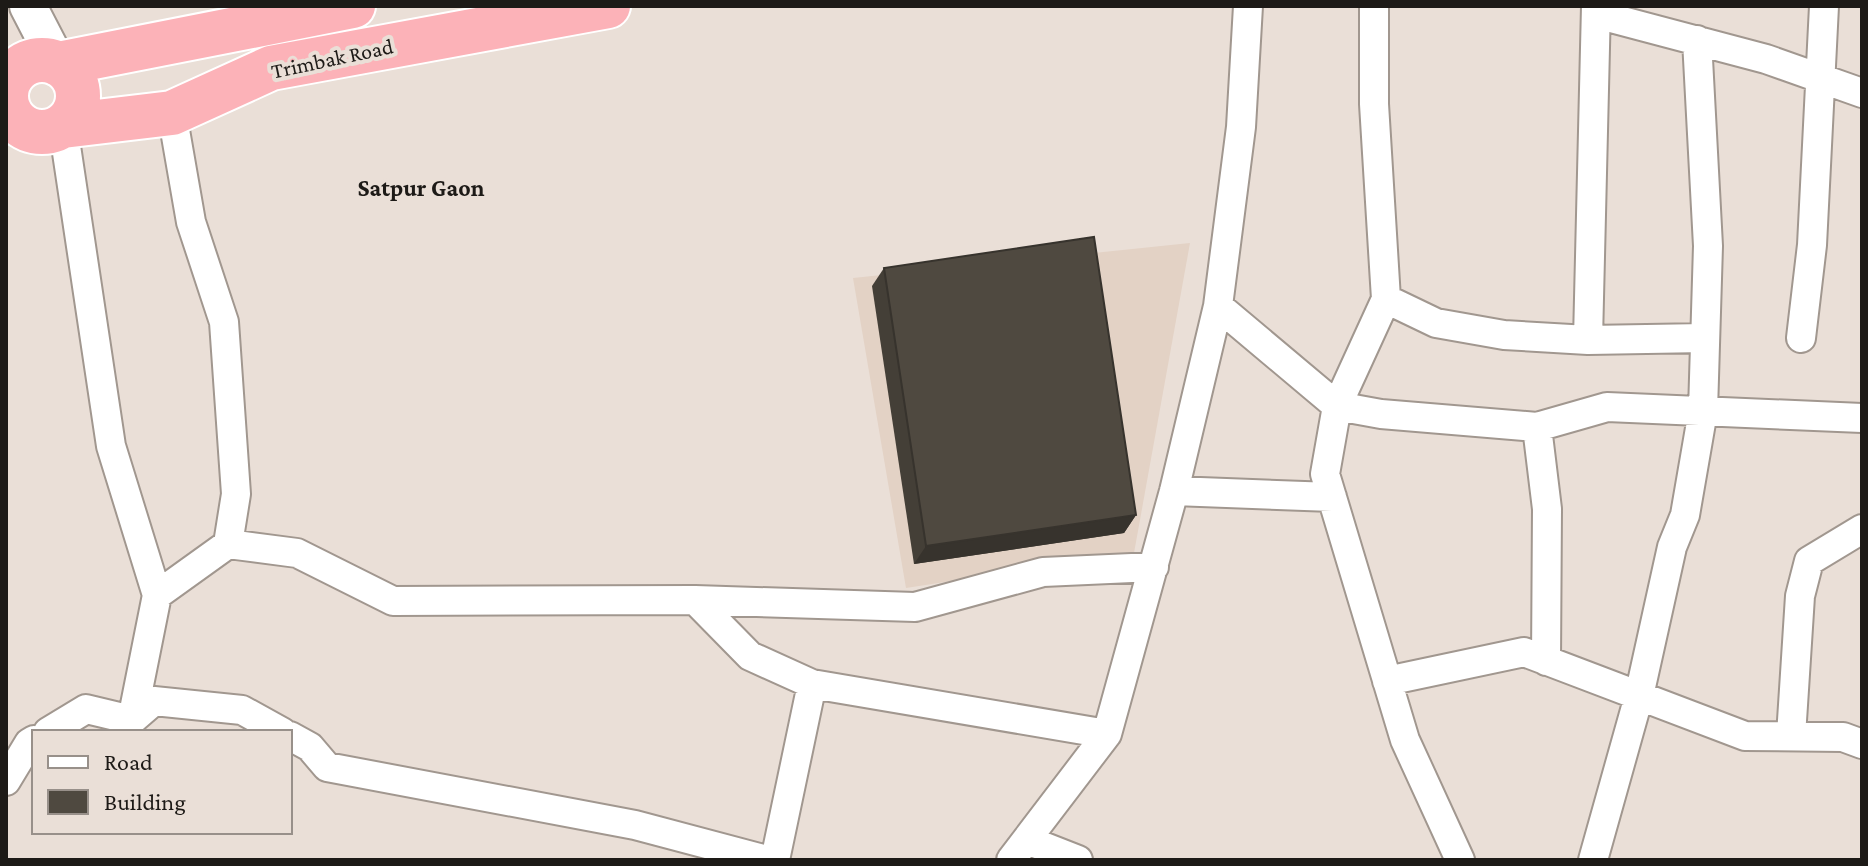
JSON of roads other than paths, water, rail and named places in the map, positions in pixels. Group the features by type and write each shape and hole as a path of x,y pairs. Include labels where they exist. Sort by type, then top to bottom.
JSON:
{"highway":[{"path":"58,64 353,6"},
{"name":"Trimbak Road","path":"37,136 172,113 271,68 608,6"},
{"path":"32,61 58,64 68,72 78,94 72,117 37,136 10,115 6,103 8,81 21,67 32,61"}],"street":[{"path":"28,6 58,64"},
{"path":"1078,860 1019,850 1107,734 1154,567 1218,306 1241,127 1248,6"},
{"path":"1374,6 1374,104 1386,299 1337,406 1325,474 1405,740 1460,860"},
{"path":"1801,338 1812,245 1824,6"},
{"path":"1588,340 1596,10 1766,59 1862,93"},
{"path":"1593,860 1639,696 1672,547 1685,515 1703,411 1708,246 1697,40"},
{"path":"172,113 191,222 224,322 236,494 228,544"},
{"path":"37,136 111,446 157,595 132,720"},
{"path":"1386,299 1436,323 1504,335 1588,340 1705,338"},
{"path":"1218,306 1337,406 1381,414 1537,427 1607,407 1862,418"},
{"path":"1537,427 1547,509 1546,661"},
{"path":"1174,491 1332,497"},
{"path":"1791,736 1800,596 1809,561 1862,529"},
{"path":"157,595 228,544 297,553 393,601 695,600 915,607 1043,572 1154,567"},
{"path":"695,600 750,656 812,684 1107,734"},
{"path":"1387,681 1524,652 1745,736 1843,737 1862,744"},
{"path":"775,860 812,684"},
{"path":"132,720 154,701 242,710 278,730"},
{"path":"51,730 86,709 132,720"},
{"path":"292,737 310,747 327,767 635,825 767,860"},
{"path":"6,781 32,741"}],"district":[{"name":"Satpur Gaon","path":"421,188"}]}
